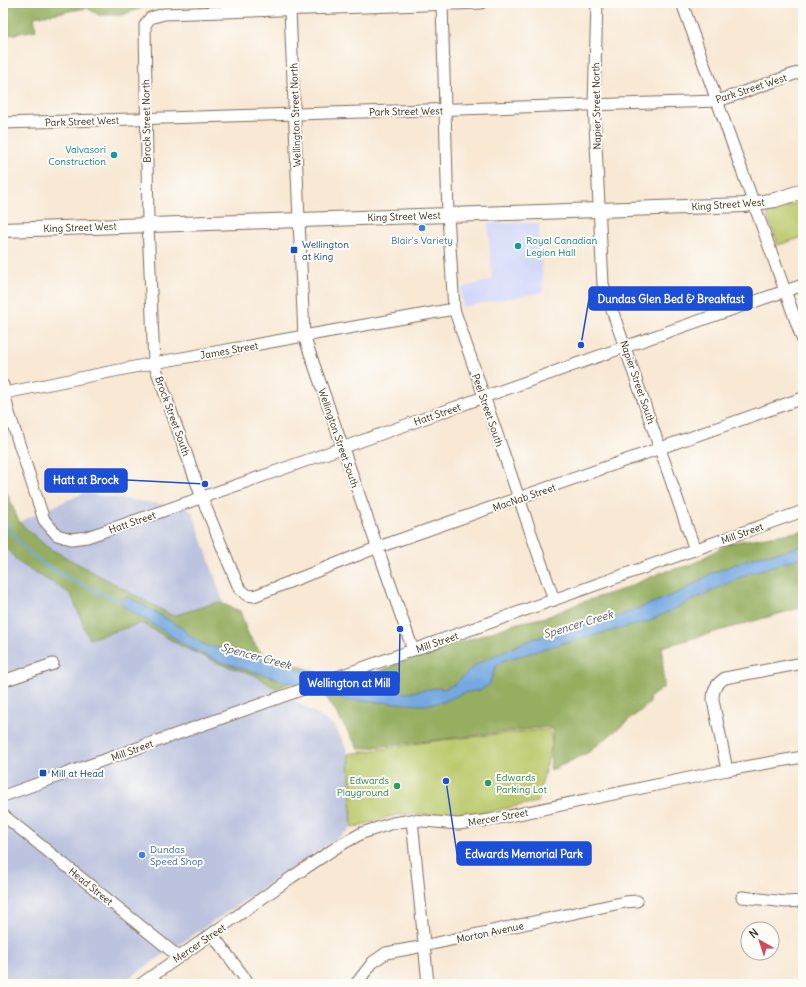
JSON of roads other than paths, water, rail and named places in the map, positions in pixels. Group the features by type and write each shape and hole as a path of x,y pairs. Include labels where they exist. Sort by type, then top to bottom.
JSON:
{"main road":[{"name":"King Street West","path":"3,230 754,204 775,200 803,191"}],"street":[{"path":"290,10 308,6 481,3"},
{"name":"Napier Street North","path":"597,3 594,105 600,210"},
{"path":"682,3 803,341"},
{"name":"Peel Street South","path":"442,4 448,215 454,308 554,600"},
{"name":"Brock Street North","path":"148,225 145,25 150,18 164,14 290,10"},
{"name":"Wellington Street North","path":"290,10 298,220"},
{"name":"Park Street West","path":"3,123 718,101 803,71"},
{"name":"Napier Street South","path":"600,210 603,284 661,448 695,550"},
{"name":"Wellington Street South","path":"298,220 304,336 376,548 413,650"},
{"name":"Brock Street South","path":"148,225 154,364 202,498 239,588 247,595"},
{"name":"Hatt Street","path":"4,389 8,410 44,520 57,535 70,539 87,537 202,498 341,447 803,285"},
{"name":"James Street","path":"4,389 154,364 454,308"},
{"name":"MacNab Street","path":"247,595 254,596 376,548 803,398"},
{"name":"Mill Street","path":"3,796 803,511"},
{"path":"727,770 713,700 713,691 717,683 725,678 803,663"},
{"path":"3,681 53,664"},
{"name":"Mercer Street","path":"141,984 337,847 362,833 393,823 412,820 458,824 490,820 727,770 803,757"},
{"name":"Head Street","path":"3,815 179,956"},
{"path":"412,820 423,946 428,984"},
{"path":"742,897 786,902 803,901"},
{"name":"Morton Avenue","path":"356,984 374,962 386,953 625,902 637,901"},
{"path":"212,934 247,982"}],"water":[{"path":"803,545 803,557 747,574 647,622 567,642 502,661 496,667 489,685 480,690 463,693 443,702 425,705 348,700 218,661 192,649 122,605 127,596 182,628 191,637 207,646 251,653 356,689 407,693 435,688 444,689 455,684 478,663 522,643 567,628 604,622 685,590 710,574 754,557 784,551"}],"waterway":[{"name":"Spencer Creek","path":"3,518 13,535 40,561 72,580 125,603"}],"place":[{"name":"Valvasori Construction","path":"114,155"},
{"name":"Blair's Variety","path":"422,228"},
{"name":"Royal Canadian Legion Hall","path":"518,246"},
{"name":"Wellington at King","path":"294,250"},
{"name":"Dundas Glen Bed & Breakfast","path":"581,345"},
{"name":"Hatt at Brock","path":"205,484"},
{"name":"Wellington at Mill","path":"400,629"},
{"name":"Mill at Head","path":"43,773"},
{"name":"Edwards Memorial Park","path":"446,781"},
{"name":"Edwards Parking Lot","path":"488,783"},
{"name":"Edwards Playground","path":"397,786"},
{"name":"Dundas Speed Shop","path":"142,855"}]}
